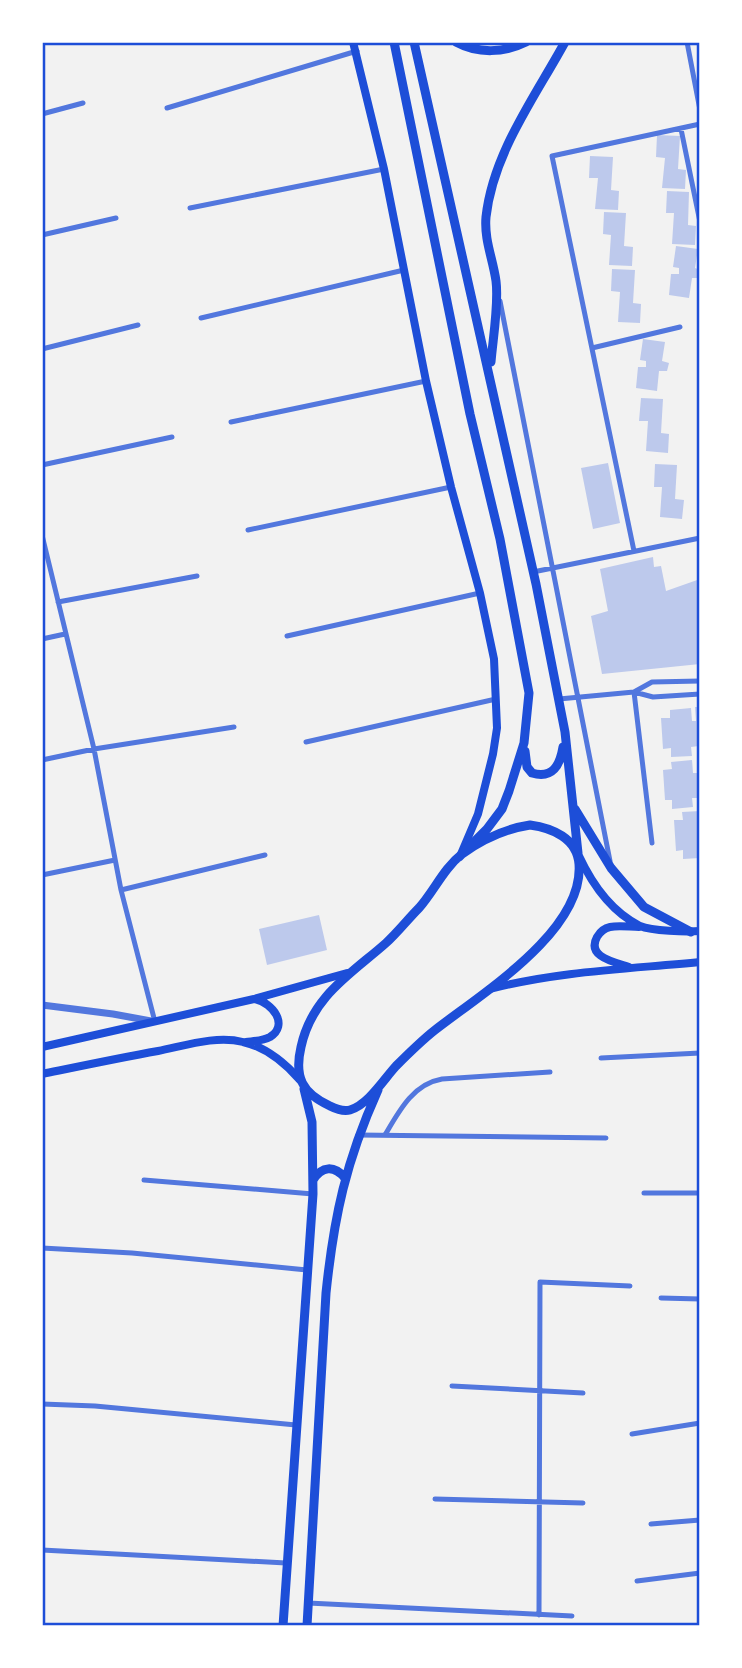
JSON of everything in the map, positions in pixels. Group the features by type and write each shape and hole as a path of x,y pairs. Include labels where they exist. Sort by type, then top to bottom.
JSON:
{"main road":[{"path":"283,1626 313,1194 312,1122 302,1084 300,1047 307,1026 327,993 347,973 389,940 502,809 524,743 529,693 500,539 467,401 394,42"},
{"path":"243,1042 266,1051 286,1065 323,1103 339,1110 351,1110 364,1102 432,1033 518,968 555,926 576,888 580,870 559,699 490,374 414,42"},
{"path":"456,42 492,52 526,42"},
{"path":"490,374 496,282 486,242 489,197 515,131 565,42"},
{"path":"355,47 384,169 426,381 494,659 496,728 486,789 459,857"},
{"path":"524,743 527,767 533,774 546,775 556,769 561,758 565,732"},
{"path":"573,807 611,868 644,907 696,931"},
{"path":"459,857 505,830 530,825 543,827 560,834 571,843 601,894 642,927"},
{"path":"633,968 599,956 595,941 599,933 608,927 696,931"},
{"path":"490,989 541,977 700,962"},
{"path":"42,1048 254,999 347,973"},
{"path":"42,1074 195,1044 243,1042 272,1037 278,1019 275,1010 270,1004 254,999"},
{"path":"307,1626 326,1293 331,1249 345,1178 358,1135 382,1082"},
{"path":"313,1181 318,1172 328,1168 338,1170 345,1178"}],"street":[{"path":"687,42 700,110"},
{"path":"167,108 355,47"},
{"path":"42,114 83,103"},
{"path":"634,551 552,156 700,124"},
{"path":"681,129 700,222"},
{"path":"190,208 384,169"},
{"path":"42,235 116,218"},
{"path":"201,318 404,270"},
{"path":"496,282 611,868"},
{"path":"42,349 138,326"},
{"path":"592,348 680,327"},
{"path":"231,422 426,381"},
{"path":"42,465 172,437"},
{"path":"248,530 451,487"},
{"path":"42,535 94,749 121,890 155,1022 42,1005"},
{"path":"533,572 700,538"},
{"path":"58,602 197,576"},
{"path":"287,636 480,593"},
{"path":"42,639 65,634"},
{"path":"634,692 652,682 700,681"},
{"path":"634,692 652,843"},
{"path":"559,699 634,692 653,697 700,694"},
{"path":"306,742 496,699"},
{"path":"42,760 234,727"},
{"path":"121,890 265,855"},
{"path":"42,875 115,860"},
{"path":"601,1058 700,1054"},
{"path":"385,1135 402,1106 429,1083 442,1079 550,1072"},
{"path":"358,1135 606,1138"},
{"path":"144,1180 313,1194"},
{"path":"644,1192 700,1193"},
{"path":"42,1248 132,1253 307,1270"},
{"path":"539,1615 540,1282 630,1286"},
{"path":"661,1298 700,1299"},
{"path":"452,1386 583,1394"},
{"path":"42,1404 96,1406 296,1425"},
{"path":"632,1434 700,1423"},
{"path":"435,1499 583,1503"},
{"path":"651,1524 700,1520"},
{"path":"42,1550 286,1563"},
{"path":"637,1581 700,1573"},
{"path":"308,1604 572,1616"}],"building":[{"path":"657,135 680,136 678,169 686,170 685,189 662,188 665,158 656,157"},
{"path":"590,156 613,157 611,190 619,191 618,210 595,209 598,178 589,178"},
{"path":"667,191 689,192 688,225 696,226 695,245 672,244 674,213 666,213"},
{"path":"604,212 626,213 624,246 633,247 632,266 609,265 611,235 603,234"},
{"path":"676,246 698,249 695,268 700,270 700,276 692,278 689,298 669,295 671,274 679,274 679,268 673,267"},
{"path":"612,269 635,270 633,303 641,304 640,323 618,322 620,292 611,291"},
{"path":"643,339 665,342 662,361 669,363 667,371 659,371 657,391 636,388 638,367 646,367 646,361 640,360"},
{"path":"641,398 663,399 661,433 669,434 668,453 646,451 648,421 639,421"},
{"path":"608,463 620,523 593,529 581,468"},
{"path":"655,464 677,465 675,499 684,500 682,519 660,517 662,487 654,487"},
{"path":"653,557 654,567 661,566 666,591 700,579 700,664 602,674 591,616 608,611 600,569"},
{"path":"695,707 700,707 699,746 691,747 692,756 671,757 671,748 663,749 661,718 670,718 670,710 691,708 692,721 696,721"},
{"path":"692,760 693,773 699,773 700,798 692,798 693,807 672,809 672,800 665,800 663,770 672,769 671,762"},
{"path":"700,811 700,858 683,859 683,850 676,851 674,820 683,820 682,812"},
{"path":"319,915 327,950 267,965 259,929"}]}
